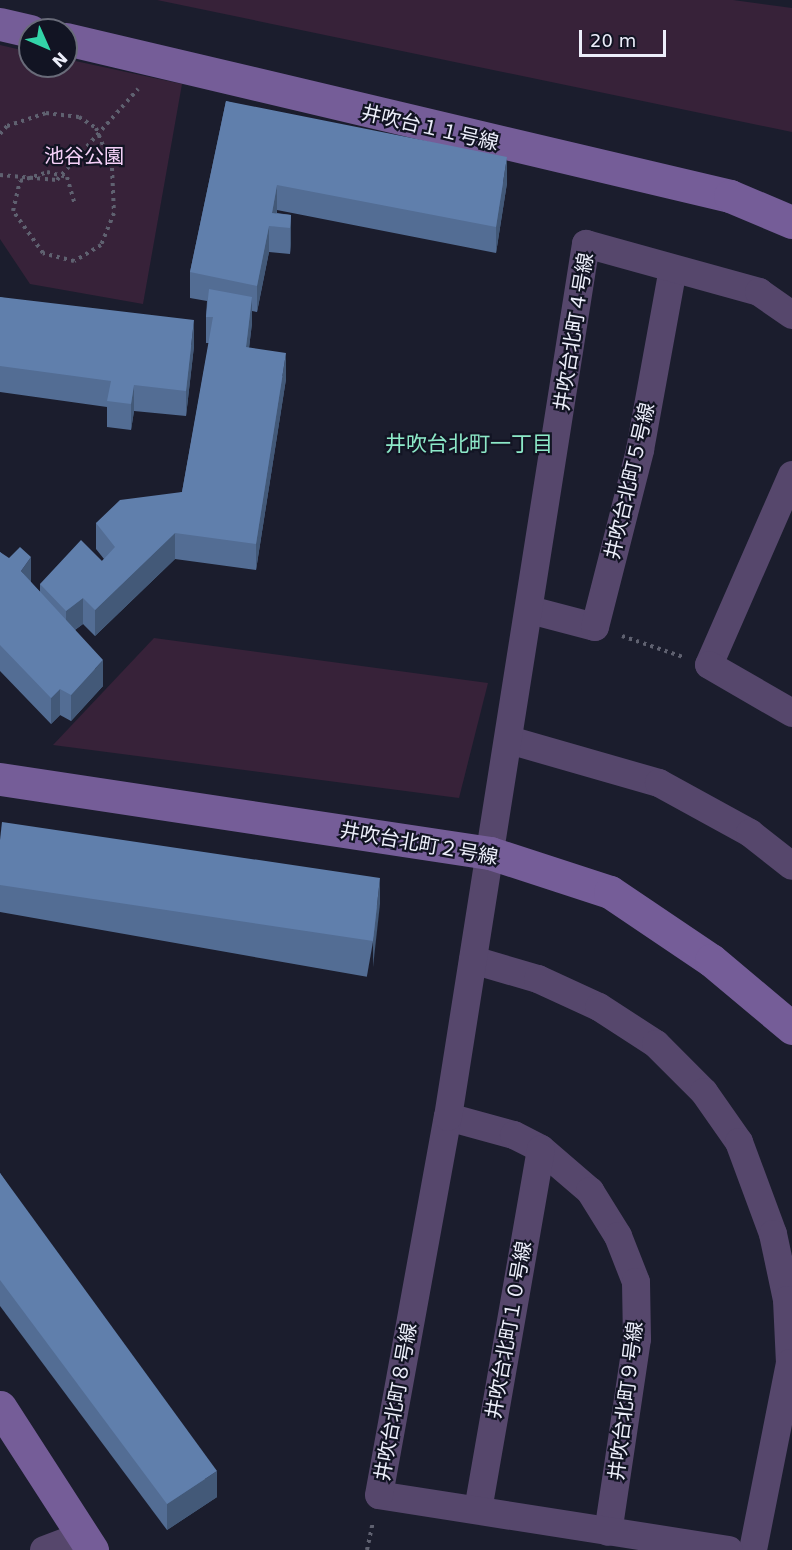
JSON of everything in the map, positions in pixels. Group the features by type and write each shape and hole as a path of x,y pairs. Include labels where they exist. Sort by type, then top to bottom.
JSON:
{"street":[{"path":"0,24 18,28"},
{"name":"井吹台１１号線","path":"78,42 149,57 407,124 730,196 792,222"},
{"name":"井吹台北町４号線","path":"490,853 586,244 759,292 792,315"},
{"name":"井吹台北町５号線","path":"595,627 640,450 673,269"},
{"path":"792,476 709,666 792,713"},
{"path":"530,610 595,627"},
{"path":"509,740 659,783 750,833 792,866"},
{"name":"井吹台北町２号線","path":"0,779 490,853 610,892 711,960 792,1028"},
{"name":"井吹台北町８号線","path":"490,853 448,1117 379,1495 729,1550"},
{"path":"473,960 538,979 599,1007 656,1044 704,1092 740,1142 758,1186 787,1300 791,1354 753,1550"},
{"name":"井吹台北町９号線","path":"448,1117 514,1135 541,1149 590,1191 618,1236 636,1282 637,1339 608,1532"},
{"name":"井吹台北町１０号線","path":"478,1510 541,1149"},
{"path":"0,1407 88,1542 44,1550"}],"path":[{"path":"0,175 57,180 138,89 149,57"},
{"path":"0,134 7,126 46,113 79,117 98,133 112,168 114,213 101,245 74,261 43,253 13,211 15,189 28,179 47,172 67,177 74,202"},
{"path":"595,627 709,666"}],"green space":[{"path":"157,0 733,0 792,8 792,132"},
{"name":"池谷公園","path":"0,45 18,49 18,78 78,78 78,62 182,84 143,304 30,284 0,239"},
{"path":"154,638 488,683 459,798 53,745"}],"building":[{"path":"226,101 507,157 496,227 277,185 272,213 291,215 290,228 269,226 257,286 190,272"},
{"path":"209,289 252,297 246,347 286,353 256,544 175,533 95,610 83,598 66,611 40,584 81,540 102,561 115,547 96,523 120,500 182,492 213,317 206,317"},
{"path":"0,297 194,320 186,391 134,385 131,404 107,401 111,381 0,366"},
{"path":"20,547 31,557 21,571 103,660 71,695 60,689 51,698 0,645 0,552 9,558"},
{"path":"2,822 380,878 373,941 0,885"},
{"path":"0,1173 217,1471 167,1504 0,1280"}],"district":[{"name":"井吹台北町一丁目","path":"469,444"}]}
